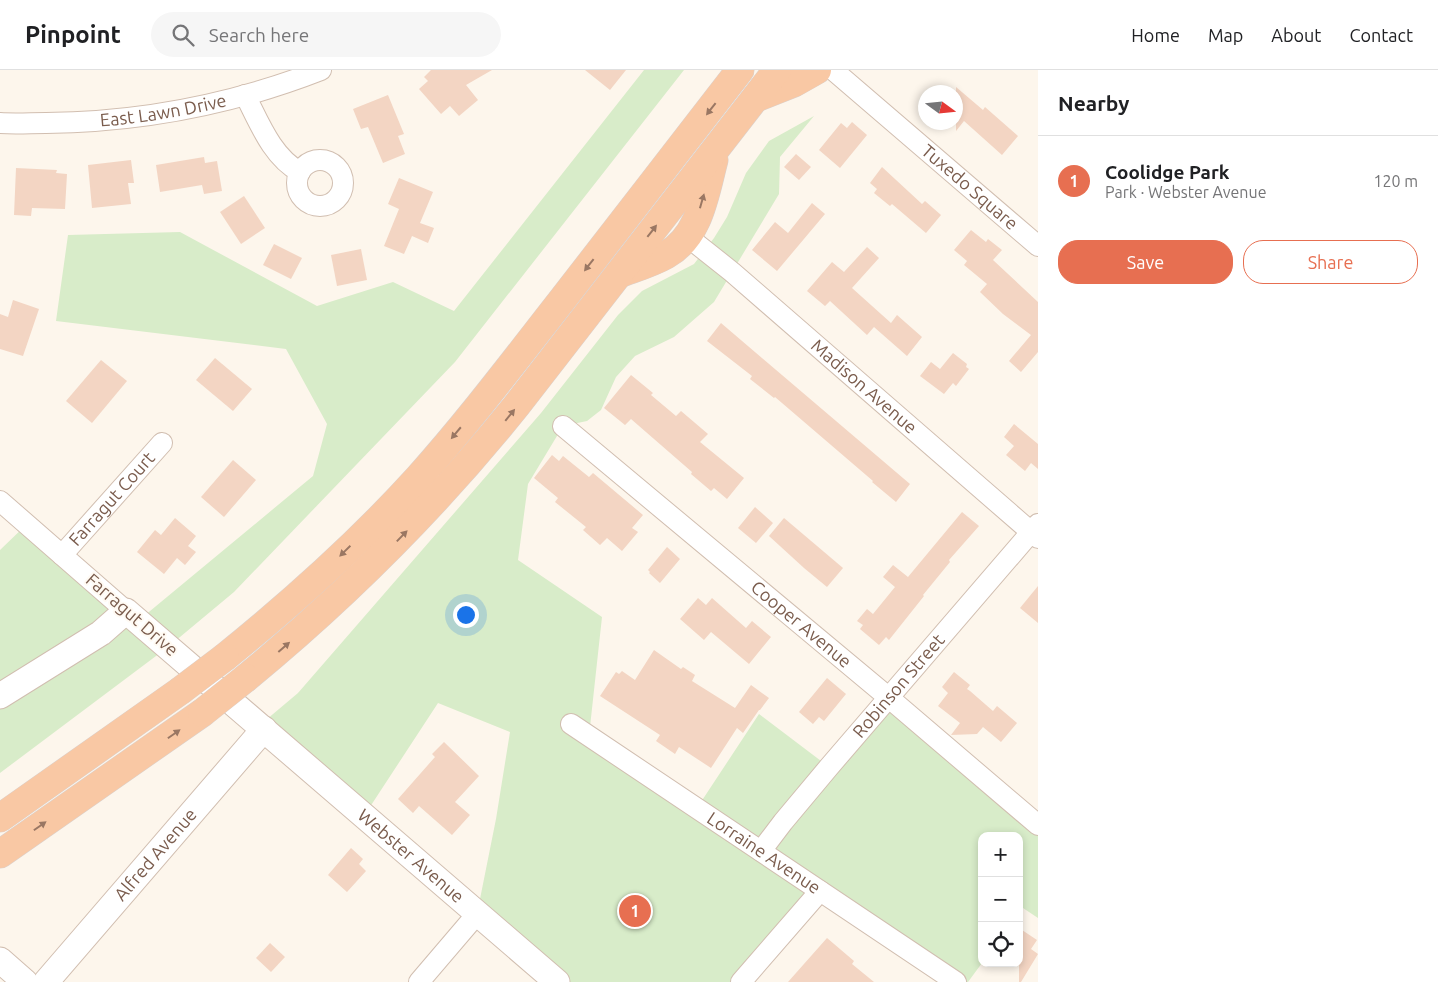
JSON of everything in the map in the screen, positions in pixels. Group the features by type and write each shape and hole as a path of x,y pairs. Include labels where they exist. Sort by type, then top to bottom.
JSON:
{"highway":[{"path":"0,818 110,742 225,658 332,564 397,500 437,457 486,398 740,70"},
{"path":"0,854 202,713 332,604 378,561 426,511 496,432 777,70"},
{"path":"755,99 794,83 817,70"},
{"path":"619,274 666,256 688,237 701,207 717,147"},
{"path":"0,796 110,742"}],"street":[{"name":"East Lawn Drive","path":"0,123 74,122 129,118 185,109 245,95 321,70"},
{"name":"Tuxedo Square","path":"833,70 1038,246"},
{"path":"245,95 277,154 292,168 300,172"},
{"name":"Madison Avenue","path":"688,237 732,272 1036,531"},
{"name":"Cooper Avenue","path":"563,426 888,697 1038,825"},
{"name":"Farragut Court","path":"62,555 162,443"},
{"name":"Farragut Drive","path":"0,500 264,729"},
{"name":"Robinson Street","path":"761,851 888,697 1036,531"},
{"path":"0,696 101,633 126,611"},
{"name":"Lorraine Avenue","path":"571,724 956,982"},
{"name":"Webster Avenue","path":"264,729 557,982"},
{"name":"Alfred Avenue","path":"46,982 264,729"},
{"path":"741,982 820,891"},
{"path":"419,982 477,914"},
{"path":"0,960 25,982"}],"green space":[{"path":"644,70 684,70 455,362 234,592 168,647 0,773 0,550 27,524 138,621 313,476 327,424 286,349 56,321 68,235 180,232 317,306 393,282 454,311"},
{"path":"814,116 780,157 779,194 714,302 674,337 635,356 616,377 601,410 587,421 563,426 528,484 518,560 602,617 589,736 697,808 759,714 829,767 888,697 1038,825 1038,918 1023,908 1023,832 978,832 979,967 968,982 956,982 820,891 741,982 557,982 477,914 496,819 510,732 438,703 364,816 260,725 298,693 541,413 618,315 642,291 694,264 727,217 746,173 769,141"}],"building":[{"path":"431,70 492,70 466,85 478,100 459,116 450,106 441,114 419,89 428,81 424,77"},
{"path":"585,70 626,70 610,90"},
{"path":"963,93 983,110 985,107 1018,136 1002,155 964,121 963,122"},
{"path":"388,95 404,134 398,136 405,154 383,163 368,127 361,129 353,109"},
{"path":"852,122 867,135 840,168 819,150 841,123 847,128"},
{"path":"796,154 811,167 799,180 784,167"},
{"path":"204,157 205,163 217,161 222,191 204,194 202,185 160,192 156,165"},
{"path":"131,160 134,183 128,183 131,204 92,208 88,165"},
{"path":"882,167 922,204 925,201 941,215 926,233 892,204 890,206 874,193 877,189 870,183"},
{"path":"16,168 57,170 56,173 67,174 65,209 32,208 31,216 14,215"},
{"path":"399,178 433,192 420,223 434,228 428,243 412,236 404,254 384,246 399,209 388,204"},
{"path":"244,196 265,228 241,244 220,212"},
{"path":"812,203 825,214 777,271 752,250 775,222 788,233"},
{"path":"971,230 986,242 988,239 1002,250 993,260 1038,302 1038,352 1021,372 1009,361 1031,335 1003,314 980,292 987,284 964,265 967,261 954,250"},
{"path":"274,244 302,258 291,279 263,265"},
{"path":"867,247 879,258 852,288 891,323 897,315 922,337 907,356 874,327 867,335 830,301 825,306 807,291 832,262 844,272"},
{"path":"361,249 367,280 337,286 331,255"},
{"path":"13,300 39,309 23,356 0,349 0,314 8,317"},
{"path":"721,323 910,484 896,502 775,397 750,379 752,376 707,341"},
{"path":"953,353 967,364 966,367 969,369 956,386 953,383 944,394 920,376 931,362 940,369"},
{"path":"215,358 252,389 233,411 196,380"},
{"path":"101,360 127,381 92,423 66,401"},
{"path":"631,375 653,393 651,395 676,416 681,411 708,434 700,442 744,478 727,499 714,488 711,491 631,419 625,425 604,408"},
{"path":"1014,424 1038,444 1038,469 1031,463 1025,471 1006,455 1014,446 1004,437"},
{"path":"552,455 559,461 563,456 589,477 593,473 643,515 632,528 638,532 622,551 607,538 600,545 583,530 586,527 555,502 558,498 534,478"},
{"path":"233,460 256,480 224,517 201,497"},
{"path":"755,507 773,523 756,543 738,528"},
{"path":"962,512 979,526 949,560 950,562 889,640 886,637 879,645 860,629 863,625 857,621 867,609 873,614 895,587 883,577 893,565 908,577"},
{"path":"175,518 196,536 188,546 196,552 185,565 177,558 164,574 137,552 155,530 161,535"},
{"path":"784,518 843,568 827,587 769,536"},
{"path":"667,547 680,559 660,583 648,570"},
{"path":"1038,586 1038,623 1020,608"},
{"path":"698,598 706,605 712,598 746,628 752,621 771,637 749,664 711,632 704,640 680,619"},
{"path":"654,650 681,669 683,667 695,675 692,681 735,708 751,685 769,698 743,733 737,728 711,768 679,747 675,754 656,741 660,735 600,696 616,672 619,674 622,671 635,680"},
{"path":"954,672 970,685 967,689 993,711 997,706 1017,723 1001,742 983,727 977,734 951,735 960,723 938,706 948,693 942,687"},
{"path":"827,678 846,694 824,721 819,717 813,724 799,712"},
{"path":"444,742 479,776 455,802 470,815 452,835 419,806 413,813 398,799 435,757 432,754"},
{"path":"351,848 363,859 359,864 366,871 347,892 328,875"},
{"path":"1023,931 1037,940 1031,949 1038,954 1021,982 1019,982 1019,967 1023,967"},
{"path":"827,938 854,961 852,964 874,982 788,982"},
{"path":"270,943 285,957 271,972 256,958"}],"place":[{"name":"Coolidge Park","path":"635,911"}]}
